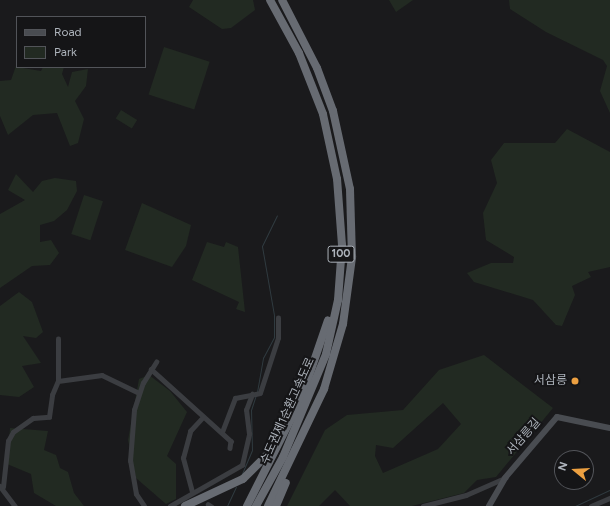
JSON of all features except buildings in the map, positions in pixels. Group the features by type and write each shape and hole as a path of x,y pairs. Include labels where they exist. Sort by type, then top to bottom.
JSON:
{"highway":[{"name":"수도권제1순환고속도로","path":"256,506 283,457 326,354 340,279 339,190 329,136 316,93 270,0"},
{"name":"수도권제1순환고속도로","path":"268,506 315,411 338,347 347,302 352,257 350,189 326,89 282,0"},
{"path":"247,506 301,399 333,299 339,190"},
{"path":"185,506 226,488 254,471 276,443 301,399"},
{"path":"276,506 315,411"}],"street":[{"path":"170,506 192,492 201,491 242,465 248,439 246,410 255,394 278,338 278,318"},
{"path":"15,506 1,487 8,441 22,423 49,417 52,395 58,381 58,339"},
{"path":"144,506 136,494 130,461 139,393 156,362"},
{"path":"151,370 222,432 231,441 230,448"},
{"path":"58,381 102,375 139,393"},
{"path":"222,432 235,398 255,394"},
{"path":"192,492 183,458 190,431 203,417"},
{"name":"서삼릉길","path":"489,506 505,478 557,417 610,428"},
{"name":"서삼릉길","path":"423,506 466,495 505,478"},
{"path":"590,506 610,498"}],"green space":[{"path":"193,0 253,0 255,10 231,28 222,29 189,7"},
{"path":"389,0 413,0 396,12"},
{"path":"509,0 610,0 610,113 600,91 607,66 603,60 546,32 510,9"},
{"path":"164,47 210,62 194,109 149,95"},
{"path":"16,66 16,68 41,71 42,68 64,68 62,74 68,87 72,72 88,69 86,86 75,101 84,119 78,143 70,146 57,113 33,115 8,135 0,116 0,81 11,80"},
{"path":"121,110 137,120 132,129 116,118"},
{"path":"567,129 610,152 610,267 588,272 591,277 572,286 575,295 562,326 556,325 533,300 474,282 467,273 491,263 513,263 514,257 486,240 483,213 497,183 491,160 504,143 555,143"},
{"path":"16,174 33,192 42,181 55,178 76,181 77,191 67,210 54,221 40,225 40,242 51,240 59,253 50,265 32,266 0,288 0,214 25,200 8,190"},
{"path":"84,195 103,201 90,240 71,234"},
{"path":"142,203 191,225 186,246 172,267 125,250"},
{"path":"207,242 224,247 226,242 238,247 245,312 236,309 239,302 192,280"},
{"path":"19,292 32,302 43,332 36,338 23,336 41,363 22,366 34,387 19,397 0,395 0,306"},
{"path":"484,355 553,408 496,477 477,480 464,493 412,506 350,506 335,490 319,506 287,506 325,430 347,415 403,410 439,370","holes":["443,403 461,424 438,449 383,473 375,456 376,445 393,448"]},
{"path":"149,375 170,391 187,412 167,456 176,464 176,499 166,504 136,478 128,440 139,379"},
{"path":"10,428 48,431 44,450 56,455 60,468 68,472 74,493 84,506 56,506 34,493 31,474 7,464"}],"waterway":[{"path":"257,392 263,358 274,337 274,315 262,246 277,215"},
{"path":"241,476 252,450 251,410 256,395"},
{"path":"227,506 236,487"},
{"path":"575,506 610,490"}],"place":[{"name":"서삼릉","path":"575,381"}]}
